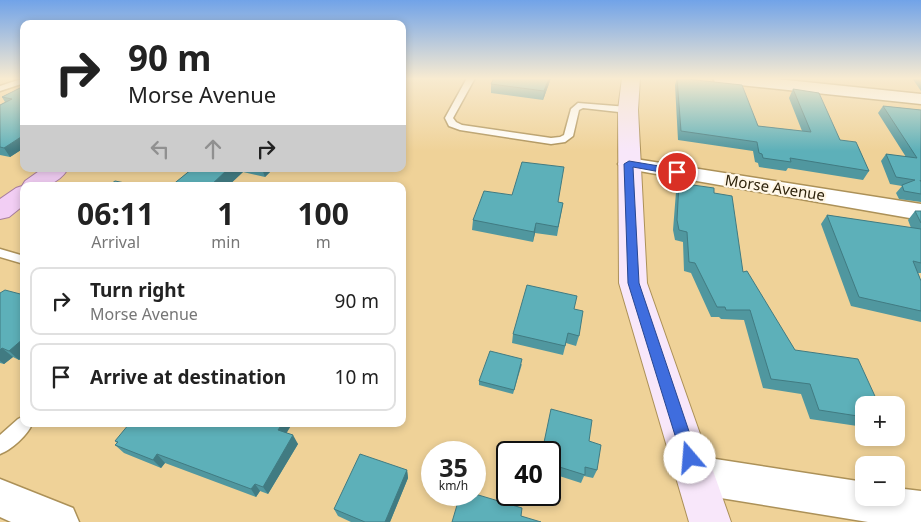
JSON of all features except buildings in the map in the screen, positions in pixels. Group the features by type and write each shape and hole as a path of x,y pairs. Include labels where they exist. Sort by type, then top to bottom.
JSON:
{"main road":[{"path":"39,182 53,172"},
{"path":"0,211 20,196"}],"street":[{"path":"629,102 629,164 634,283 710,522"},
{"name":"Morse Avenue","path":"629,164 921,212"},
{"path":"696,475 921,511"},
{"path":"0,498 59,522"}],"lane":[{"path":"458,102 449,118 452,124 460,127 551,141 562,140 568,136 575,109 581,105 628,110"},
{"path":"0,253 20,259"},
{"path":"0,446 21,427"}],"route":[{"path":"677,172 629,164 634,283 690,458"}]}
